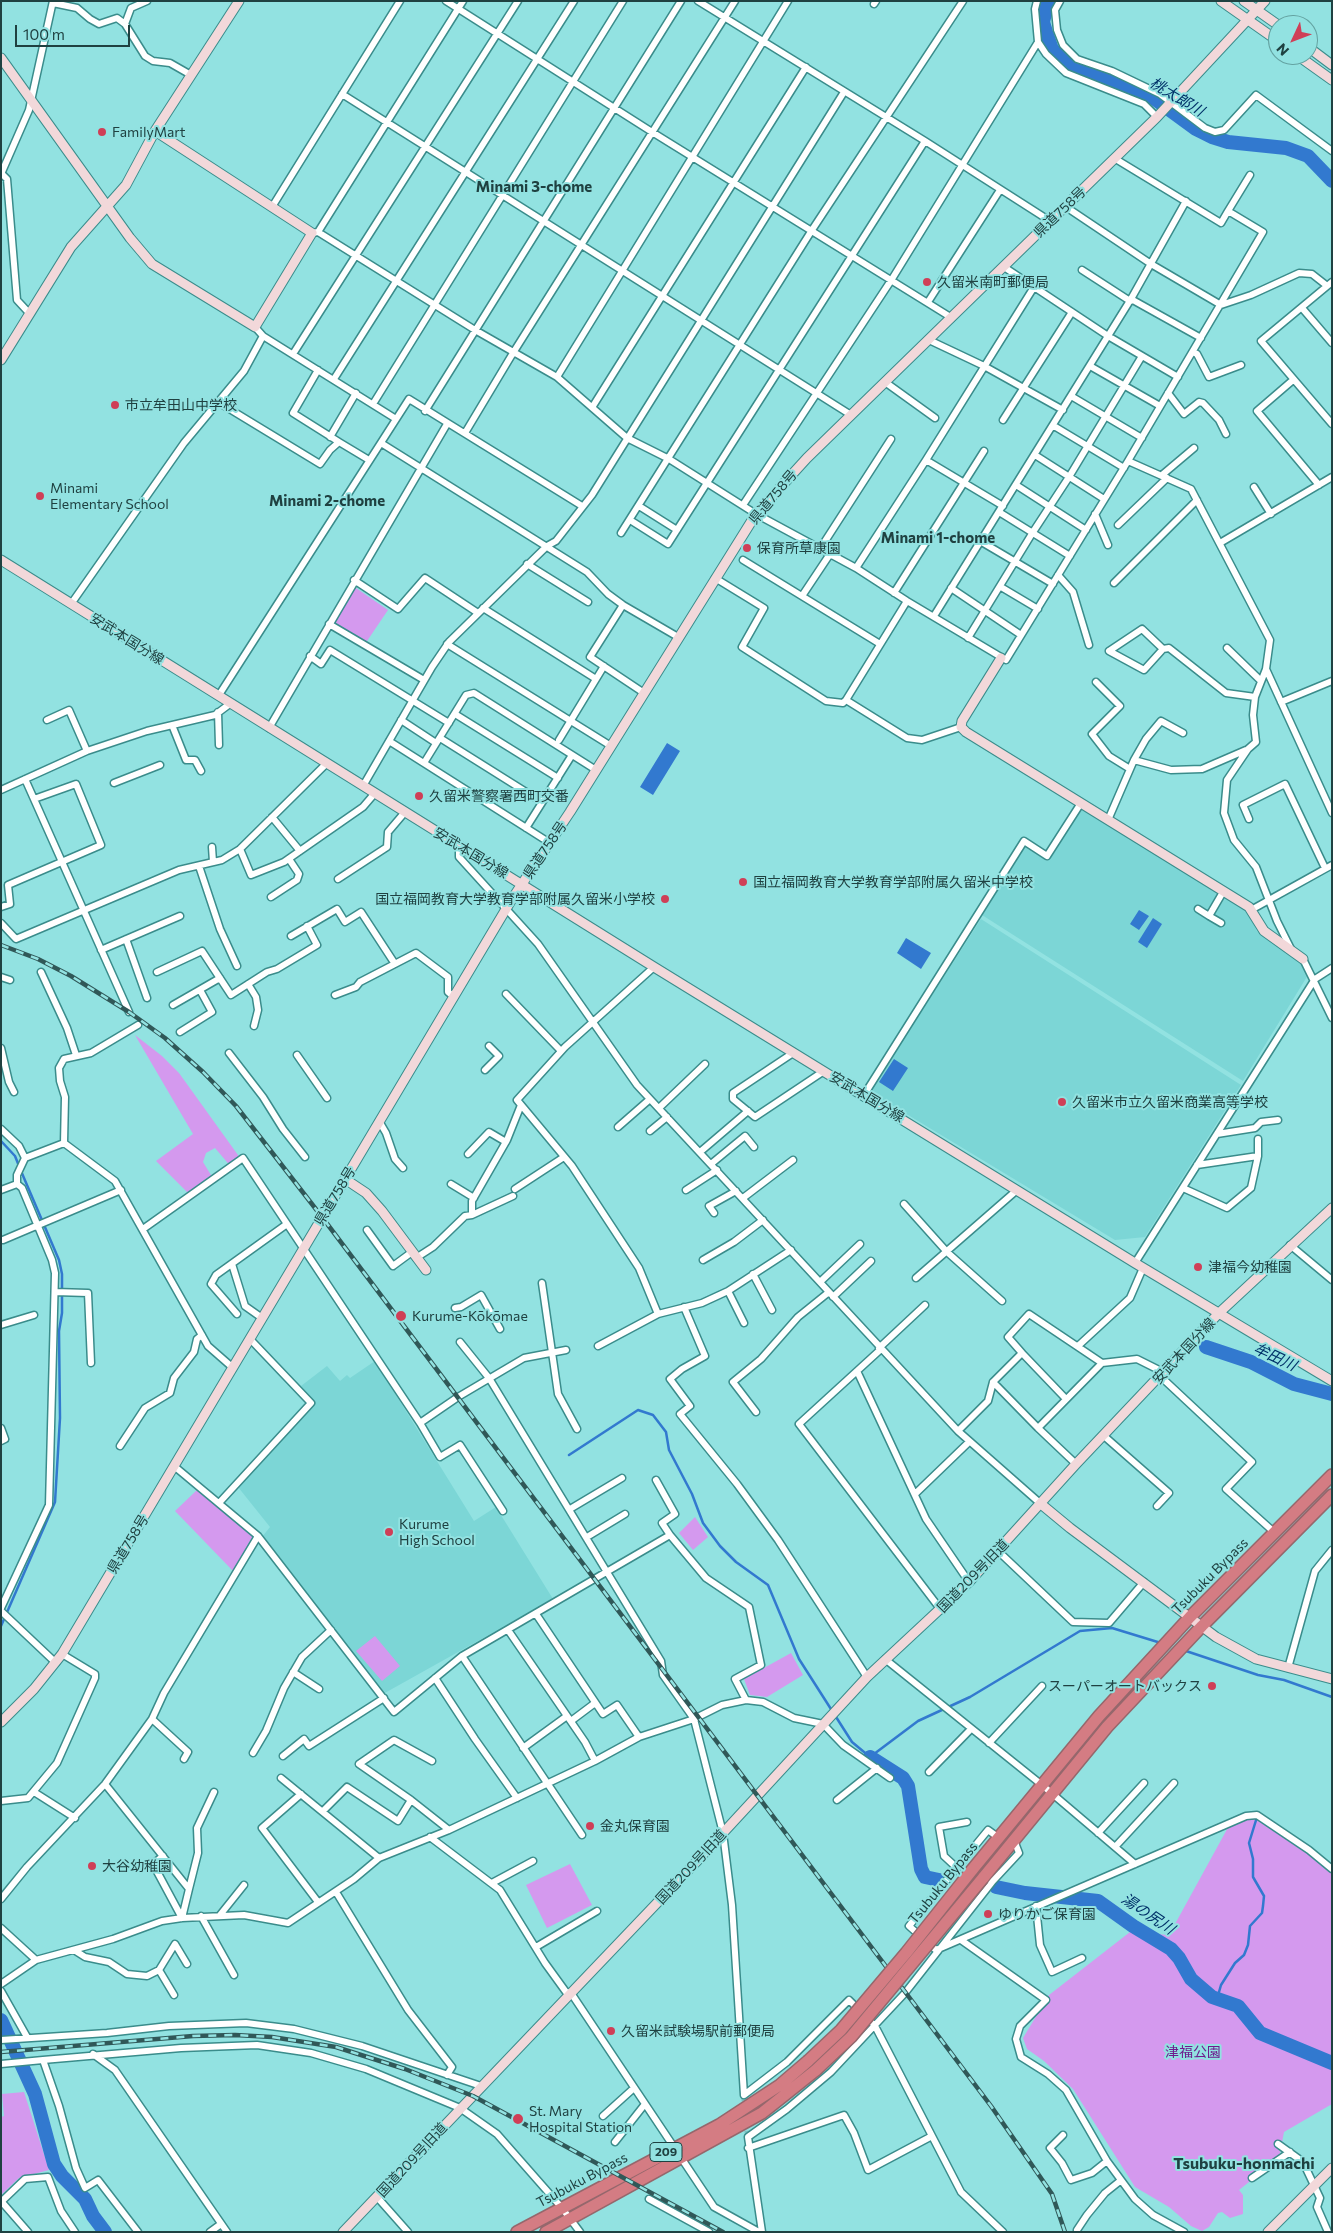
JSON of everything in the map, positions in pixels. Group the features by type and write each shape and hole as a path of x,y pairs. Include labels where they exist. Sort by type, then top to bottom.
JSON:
{"highway":[{"name":"Tsubuku Bypass","path":"546,2232 762,2113 812,2066 1099,1716 1190,1616 1332,1476"},
{"name":"Tsubuku Bypass","path":"517,2232 719,2125 812,2066 851,2038 1107,1727 1202,1626 1330,1498"}],"main road":[{"path":"1,360 71,247 108,207 133,176 154,132 239,1"},
{"path":"1221,1 1268,34"},
{"path":"1244,1 1268,18"},
{"name":"県道758号","path":"1,1722 34,1689 62,1654 506,909 550,843 756,514 780,486 851,415 1157,117 1265,1"},
{"path":"1318,54 1332,64"},
{"path":"1,58 108,207 152,264 255,327 315,232 154,132"},
{"path":"1312,65 1332,80"},
{"name":"安武本国分線","path":"1,560 793,1053 1139,1266 1219,1313 1076,1464 1041,1504"},
{"path":"1001,658 962,721 961,727 966,732 1251,910 1264,931 1303,958"},
{"path":"346,1179 366,1193 382,1211 426,1270"},
{"path":"1331,1206 1219,1313 1332,1381"},
{"path":"1041,1504 1070,1528 1216,1637 1256,1659 1332,1679"},
{"name":"国道209号旧道","path":"343,2232 723,1833 866,1676 941,1610 1041,1504"},
{"path":"1268,2232 1332,2168"}],"street":[{"path":"126,24 132,8 147,1"},
{"path":"272,207 400,1"},
{"path":"446,1 652,132 852,254 952,318"},
{"path":"464,1 315,232 513,353 557,377 593,406 627,438 669,459 756,514 856,568 1006,660 1124,468 1263,232 1228,211"},
{"path":"293,354 357,257 518,1"},
{"path":"334,379 574,1"},
{"path":"373,404 624,1"},
{"path":"425,411 681,1"},
{"path":"698,1 765,41 1050,221"},
{"path":"465,434 580,245 735,1"},
{"path":"557,377 694,157 788,1"},
{"path":"621,533 812,230 963,1"},
{"path":"1037,1 1035,9 1038,42 1046,54 1066,73 1144,104 1157,117"},
{"path":"1060,1 1055,10 1057,30 1063,45 1078,58 1112,71 1160,94 1205,128 1215,132 1224,130 1256,95 1332,151"},
{"path":"30,314 17,300 7,179 2,174 31,101 53,2 77,8 90,19 100,24 117,18 126,24 145,56 153,61 170,63 191,75"},
{"path":"743,505 892,279 1038,42"},
{"path":"593,406 806,67"},
{"path":"363,786 447,644 546,546 556,541 592,495 844,92"},
{"path":"342,94 851,415"},
{"path":"630,520 668,544 780,371 924,141"},
{"path":"1114,158 1221,223 1250,175"},
{"path":"928,302 1000,190"},
{"path":"934,616 1131,300 1186,201"},
{"path":"1066,207 1151,264 1221,305 1251,295 1299,274 1312,274 1329,284 1261,341 1293,380 1329,415 1332,424"},
{"path":"1004,267 1108,336 1178,377"},
{"path":"1082,270 1131,300 1201,338"},
{"path":"856,568 926,460 1034,286"},
{"path":"1302,308 1332,343"},
{"path":"1003,420 1072,312"},
{"path":"255,327 263,336 396,418"},
{"path":"71,604 184,443 244,371 263,336"},
{"path":"929,340 984,366 1063,410"},
{"path":"1193,352 1197,354 1210,377 1240,365"},
{"path":"968,638 1142,356"},
{"path":"1090,366 1160,406"},
{"path":"318,370 293,413 369,460"},
{"path":"1293,380 1257,411 1319,485"},
{"path":"885,382 935,418"},
{"path":"330,437 356,393"},
{"path":"1168,394 1184,414 1199,402 1204,402 1219,420 1226,434"},
{"path":"1071,396 1142,438"},
{"path":"219,695 409,400 582,506"},
{"path":"218,402 320,464 330,450 339,442"},
{"path":"269,728 447,424"},
{"path":"1054,426 1124,468"},
{"path":"820,549 891,439"},
{"path":"381,443 587,572 608,594 623,605 678,637"},
{"path":"1118,525 1164,476 1194,448"},
{"path":"894,593 984,451"},
{"path":"1035,455 1104,499"},
{"path":"926,460 966,482 1033,532 1070,556"},
{"path":"1128,461 1191,489 1270,640 1266,669 1255,697 1253,715 1256,742 1248,750 1228,780 1224,813 1234,840 1256,867 1277,921 1291,950"},
{"path":"1220,543 1332,477"},
{"path":"1016,485 1086,530"},
{"path":"1254,487 1271,514"},
{"path":"1114,583 1197,500"},
{"path":"638,506 677,530"},
{"path":"1095,514 1108,546"},
{"path":"980,541 1053,584"},
{"path":"802,596 830,554"},
{"path":"743,560 880,644"},
{"path":"528,564 588,602"},
{"path":"1058,575 1073,592 1089,646"},
{"path":"354,580 398,609 424,578 596,679"},
{"path":"715,578 764,608 742,647 826,701 843,703 846,700 907,601"},
{"path":"1001,587 1038,608"},
{"path":"951,588 1022,634"},
{"path":"623,605 590,657 644,693"},
{"path":"329,624 424,680"},
{"path":"1164,649 1142,629 1109,650 1144,670 1164,649 1169,648 1226,693 1255,697"},
{"path":"447,644 611,746"},
{"path":"1227,648 1261,682"},
{"path":"310,656 321,664 330,650 413,700 448,724"},
{"path":"559,740 604,666"},
{"path":"1266,669 1332,813"},
{"path":"1281,702 1332,680"},
{"path":"1096,682 1120,706 1092,734 1109,756 1130,769"},
{"path":"424,763 466,695 474,693 596,770"},
{"path":"846,700 907,738 922,740 961,727"},
{"path":"1,790 87,751 218,712 231,703"},
{"path":"46,720 69,710 87,751"},
{"path":"218,712 219,745"},
{"path":"455,714 558,778"},
{"path":"401,720 542,802"},
{"path":"1108,820 1134,760 1146,739 1161,720 1183,733"},
{"path":"172,725 186,760 195,760 202,772"},
{"path":"389,741 550,843"},
{"path":"1134,760 1171,770 1202,769 1248,750"},
{"path":"526,828 572,755"},
{"path":"1,923 16,939 179,870 222,860 240,849 327,764"},
{"path":"114,783 160,765"},
{"path":"25,779 129,1012"},
{"path":"1,907 10,904 8,885 101,844 76,784 34,799"},
{"path":"1249,818 1243,805 1285,784 1329,867 1251,910"},
{"path":"240,849 251,875 289,859 363,807 375,793"},
{"path":"864,1095 1024,841 1047,856 1081,804"},
{"path":"338,879 386,847 388,832 405,812"},
{"path":"272,817 300,851"},
{"path":"458,845 460,857 538,944 592,1022 650,1099 958,1431 1041,1504"},
{"path":"212,847 213,862"},
{"path":"271,896 298,880 299,874 289,859"},
{"path":"199,866 220,929 237,966"},
{"path":"1209,916 1223,892"},
{"path":"291,936 337,909 345,922 361,912 395,964"},
{"path":"1198,909 1220,923"},
{"path":"101,950 180,916"},
{"path":"157,972 202,951 231,995 317,945 307,926"},
{"path":"126,939 147,998"},
{"path":"335,995 356,987 360,982 416,954 448,977 448,992 454,996"},
{"path":"1303,958 1332,1018"},
{"path":"654,967 561,1051 517,1100 564,1156 638,1268 658,1314"},
{"path":"1078,1346 1130,1298 1139,1266 1183,1188 1314,979 1332,968"},
{"path":"41,972 67,1028 76,1055"},
{"path":"1,977 10,980"},
{"path":"173,1005 220,978"},
{"path":"248,984 256,997 258,1010 254,1026"},
{"path":"180,1032 212,1012 200,990"},
{"path":"506,994 561,1051"},
{"path":"64,1143 65,1096 60,1081 59,1068 64,1059 91,1053 138,1025"},
{"path":"485,1070 499,1056 489,1046"},
{"path":"1,1048 9,1082 14,1092"},
{"path":"230,1053 264,1097 283,1129 305,1157"},
{"path":"793,1053 733,1094 733,1099 755,1117 824,1071"},
{"path":"297,1055 326,1098"},
{"path":"659,1108 705,1064"},
{"path":"618,1127 650,1099"},
{"path":"472,1215 472,1201 506,1142 521,1105"},
{"path":"700,1152 748,1111"},
{"path":"650,1132 667,1117"},
{"path":"1217,1134 1255,1128 1261,1122 1278,1120"},
{"path":"379,1121 386,1133 394,1159 403,1168"},
{"path":"1,1129 19,1146 25,1158"},
{"path":"468,1154 489,1132 506,1142"},
{"path":"711,1164 746,1136 754,1147"},
{"path":"1183,1188 1227,1208 1251,1188 1258,1156 1258,1139"},
{"path":"17,1184 17,1175 25,1158 64,1143"},
{"path":"64,1143 115,1181 208,1346 232,1367"},
{"path":"366,1230 393,1266 433,1247 465,1216 472,1215 514,1192 564,1156"},
{"path":"1197,1166 1258,1156"},
{"path":"143,1229 243,1158 420,1423 440,1457 460,1445 503,1511"},
{"path":"743,1198 794,1160"},
{"path":"686,1190 717,1170"},
{"path":"1,1190 17,1184"},
{"path":"17,1184 22,1188 52,1260 55,1273 49,1506 1,1610 56,1662"},
{"path":"451,1184 474,1198"},
{"path":"3,1240 120,1190"},
{"path":"714,1213 709,1206 736,1190"},
{"path":"916,1278 1017,1190"},
{"path":"904,1204 947,1252 1002,1301"},
{"path":"703,1260 734,1242 763,1220"},
{"path":"237,1314 211,1284 216,1275 287,1224"},
{"path":"820,1282 860,1244"},
{"path":"1290,1245 1332,1280"},
{"path":"598,1346 658,1314 702,1303 728,1291 791,1250"},
{"path":"756,1412 733,1382 760,1359 798,1317 831,1294 871,1261"},
{"path":"232,1264 245,1306 262,1318"},
{"path":"753,1274 772,1310"},
{"path":"542,1283 558,1394 577,1430"},
{"path":"728,1291 744,1323"},
{"path":"54,1292 88,1293 91,1363"},
{"path":"455,1308 461,1308 481,1295 500,1329"},
{"path":"925,1305 799,1424 941,1610"},
{"path":"684,1307 706,1356 682,1369 670,1379 690,1406 680,1414 737,1484 778,1540 866,1676"},
{"path":"1,1325 34,1314"},
{"path":"1066,1399 1008,1336 1029,1314 1102,1364"},
{"path":"120,1446 145,1408 170,1393 174,1378 194,1352 197,1339 202,1335"},
{"path":"218,1504 311,1403 250,1339"},
{"path":"460,1342 490,1378 661,1661 663,1675 694,1719 723,1833 732,1905 744,2095 787,2062 849,2000 875,2026 962,2192 1003,2232"},
{"path":"420,1423 524,1358 566,1350"},
{"path":"958,1431 988,1401 993,1382 1022,1353"},
{"path":"1038,1428 1102,1364 1137,1359 1161,1374 1252,1462 1226,1489 1275,1533"},
{"path":"857,1371 926,1519 969,1582"},
{"path":"993,1382 1076,1464"},
{"path":"1,1428 5,1439 1,1441"},
{"path":"1104,1436 1170,1493 1157,1506"},
{"path":"915,1494 969,1442"},
{"path":"174,1466 258,1536 394,1712 462,1656 670,1535"},
{"path":"570,1509 622,1478"},
{"path":"656,1480 675,1514 662,1523 670,1535 706,1578 749,1607 761,1665 735,1679 746,1700"},
{"path":"587,1537 625,1514"},
{"path":"1,1899 27,1867 76,1818 105,1784 152,1719 164,1693 258,1536"},
{"path":"1288,1668 1315,1571 1332,1550"},
{"path":"998,1551 1073,1622 1110,1623 1144,1582"},
{"path":"536,1614 603,1714 617,1705 639,1737"},
{"path":"253,1753 266,1731 284,1688 302,1656 331,1630"},
{"path":"508,1630 569,1718 595,1761"},
{"path":"1,1801 28,1798 57,1763 95,1678 95,1674 62,1654"},
{"path":"462,1656 582,1835"},
{"path":"885,1659 1042,1785 1134,1864"},
{"path":"293,1672 319,1689"},
{"path":"435,1678 474,1739 517,1798"},
{"path":"989,1743 1042,1686"},
{"path":"283,1756 304,1739 309,1746 384,1698"},
{"path":"1,1984 36,1960 113,1939 162,1922 202,1916 244,1915 288,1924 318,1902 336,1892 379,1858 449,1830 595,1761 639,1737 694,1719 722,1705 746,1700 763,1702 794,1718 823,1724 842,1744 890,1778"},
{"path":"523,1748 595,1703"},
{"path":"152,1719 188,1752 184,1759"},
{"path":"929,1772 971,1729"},
{"path":"432,1761 394,1740 359,1764 411,1800 449,1830"},
{"path":"837,1800 877,1768"},
{"path":"281,1778 379,1858"},
{"path":"1115,1846 1174,1783"},
{"path":"105,1784 189,1889"},
{"path":"1098,1833 1144,1784"},
{"path":"323,1811 347,1787 398,1821 411,1800"},
{"path":"34,1792 76,1818"},
{"path":"182,1918 198,1853 197,1828 214,1792"},
{"path":"301,1794 262,1828 318,1902"},
{"path":"999,1838 988,1830 909,1926 936,1950 1036,1906 1070,1894 1246,1816 1257,1815 1309,1850 1332,1869"},
{"path":"957,1868 944,1856 939,1827 967,1822"},
{"path":"430,1837 500,1890 566,1992 571,1992 714,2207 761,2232"},
{"path":"761,2232 748,2137 821,2081 905,1993 993,1881 1019,1853 1014,1840"},
{"path":"163,1856 153,1864 182,1918"},
{"path":"492,1883 533,1861"},
{"path":"220,1915 244,1884"},
{"path":"336,1892 408,2010 452,2067 447,2075"},
{"path":"1036,1906 1040,1945 1052,1972 1082,1958"},
{"path":"536,1947 597,1911"},
{"path":"202,1916 234,1975"},
{"path":"1,1928 36,1960"},
{"path":"961,1940 1046,2000 1020,2026 1016,2039 1021,2057 1048,2074 1066,2090 1107,2162 1135,2199 1153,2215 1184,2232"},
{"path":"74,1950 85,1957 109,1962 127,1974 148,1976 159,1970 175,1944 187,1964"},
{"path":"159,1970 174,1995"},
{"path":"1,1990 27,2037"},
{"path":"1,2040 107,2033 169,2026 246,2024 294,2029 352,2044 481,2086"},
{"path":"1,2064 93,2054 257,2045 310,2053 366,2069 460,2108 497,2134 562,2208 580,2232"},
{"path":"93,2054 115,2070 227,2232"},
{"path":"43,2060 59,2106 76,2168 85,2188 98,2180 138,2232"},
{"path":"602,2116 634,2088"},
{"path":"616,2142 645,2104"},
{"path":"748,2148 844,2115 854,2133 868,2170 932,2136"},
{"path":"1063,2135 1050,2148 1062,2163 1071,2180 1092,2173 1107,2162"},
{"path":"1278,2144 1303,2162 1320,2198 1317,2207 1328,2232"},
{"path":"1252,2178 1290,2152"},
{"path":"28,2232 2,2201 25,2179 48,2177 61,2211 75,2232"},
{"path":"1077,2230 1086,2215 1105,2193 1120,2181"},
{"path":"377,2198 408,2232"},
{"path":"648,2199 709,2232"},
{"path":"210,2232 221,2224"}],"shaded area":[{"path":"1082,809 1246,910 1257,931 1303,965 1308,975 1243,1081 982,915 1025,844 1050,859"},
{"path":"981,919 1241,1085 1145,1237 1115,1240 870,1092"},
{"name":"Kurume High School","path":"375,1361 474,1521 496,1507 553,1599 383,1694 262,1537 270,1527 238,1487 314,1405 301,1386 327,1366 340,1381 347,1375 350,1378"}],"green space":[{"path":"353,586 388,610 365,644 330,620"},
{"path":"135,1035 162,1056 179,1073 243,1162 232,1168 215,1148 206,1153 203,1162 214,1180 190,1195 156,1161 193,1134"},
{"path":"197,1490 253,1536 233,1571 175,1511"},
{"path":"695,1517 708,1537 693,1550 679,1533"},
{"path":"375,1636 400,1666 382,1681 356,1651"},
{"path":"791,1653 803,1675 767,1697 750,1695 744,1679"},
{"name":"津福公園","path":"1254,1818 1306,1851 1332,1872 1332,2104 1284,2132 1279,2158 1239,2190 1243,2195 1243,2214 1230,2218 1222,2212 1218,2213 1209,2227 1202,2231 1191,2226 1169,2207 1135,2187 1073,2089 1044,2061 1027,2049 1023,2038 1049,1995 1130,1932 1169,1935 1231,1822"},
{"path":"570,1864 592,1905 547,1928 526,1885"},
{"path":"24,2092 49,2170 19,2178 1,2195 1,2117 4,2116 2,2094"}],"water":[{"path":"667,743 680,751 653,795 640,787"},
{"path":"1139,910 1149,916 1139,930 1130,924"},
{"path":"1153,918 1162,924 1147,948 1138,942"},
{"path":"906,938 931,953 921,969 897,953"},
{"path":"894,1059 908,1068 893,1091 879,1082"}],"waterway":[{"name":"桃太郎川","path":"1048,1 1043,22 1052,49 1066,63 1076,69 1155,99 1196,129 1212,137 1228,142 1286,148 1308,156 1332,181"},
{"path":"1,1141 15,1156 19,1166"},
{"path":"1,1626 55,1502 60,1418 59,1331 62,1313 62,1274 59,1260 21,1171"},
{"name":"牟田川","path":"1206,1347 1251,1362 1294,1384 1332,1394"},
{"path":"569,1455 638,1410 653,1415 666,1432 669,1450 692,1494 703,1523 720,1546 736,1562 768,1585 799,1659 852,1742 870,1757 918,1721 970,1697 1080,1631 1112,1628 1161,1643"},
{"path":"1183,1650 1258,1675 1284,1680 1332,1697"},
{"name":"湯の尻川","path":"870,1757 903,1778 908,1786 921,1869 925,1877 939,1880"},
{"path":"1217,1999 1221,1985 1235,1963 1244,1955 1248,1945 1250,1926 1262,1913 1264,1896 1253,1877 1253,1859 1249,1843 1257,1817"},
{"name":"湯の尻川","path":"996,1887 1025,1893 1098,1901 1133,1926 1171,1949 1179,1958 1191,1979 1212,1997 1238,2006 1260,2033 1332,2063"},
{"path":"1,2020 35,2094 54,2164 62,2176 85,2199 93,2216 105,2232"}],"tunnel":[{"path":"744,2095 748,2137"}],"railway":[{"path":"1,945 38,959 71,976 129,1012 165,1038 203,1072 236,1106 322,1217 991,2106 1052,2194 1065,2232"},
{"path":"1,2052 193,2036 235,2035 272,2037 336,2047 405,2069 473,2096 723,2232"}],"place":[{"name":"FamilyMart","path":"102,132"},
{"name":"久留米南町郵便局","path":"927,282"},
{"name":"市立牟田山中学校","path":"115,405"},
{"name":"Minami Elementary School","path":"40,496"},
{"name":"保育所草康園","path":"747,548"},
{"name":"久留米警察署西町交番","path":"419,796"},
{"name":"国立福岡教育大学教育学部附属久留米中学校","path":"743,882"},
{"name":"国立福岡教育大学教育学部附属久留米小学校","path":"665,899"},
{"name":"久留米市立久留米商業高等学校","path":"1062,1102"},
{"name":"津福今幼稚園","path":"1198,1267"},
{"name":"Kurume-Kōkōmae","path":"401,1316"},
{"name":"Kurume High School","path":"389,1532"},
{"name":"スーパーオートバックス","path":"1212,1686"},
{"name":"金丸保育園","path":"590,1826"},
{"name":"大谷幼稚園","path":"92,1866"},
{"name":"ゆりかご保育園","path":"988,1914"},
{"name":"久留米試験場駅前郵便局","path":"611,2031"},
{"name":"St. Mary Hospital Station","path":"518,2119"}],"district":[{"name":"Minami 3-chome","path":"534,187"},
{"name":"Minami 2-chome","path":"327,501"},
{"name":"Minami 1-chome","path":"938,538"},
{"name":"Tsubuku-honmachi","path":"1244,2164"}]}
